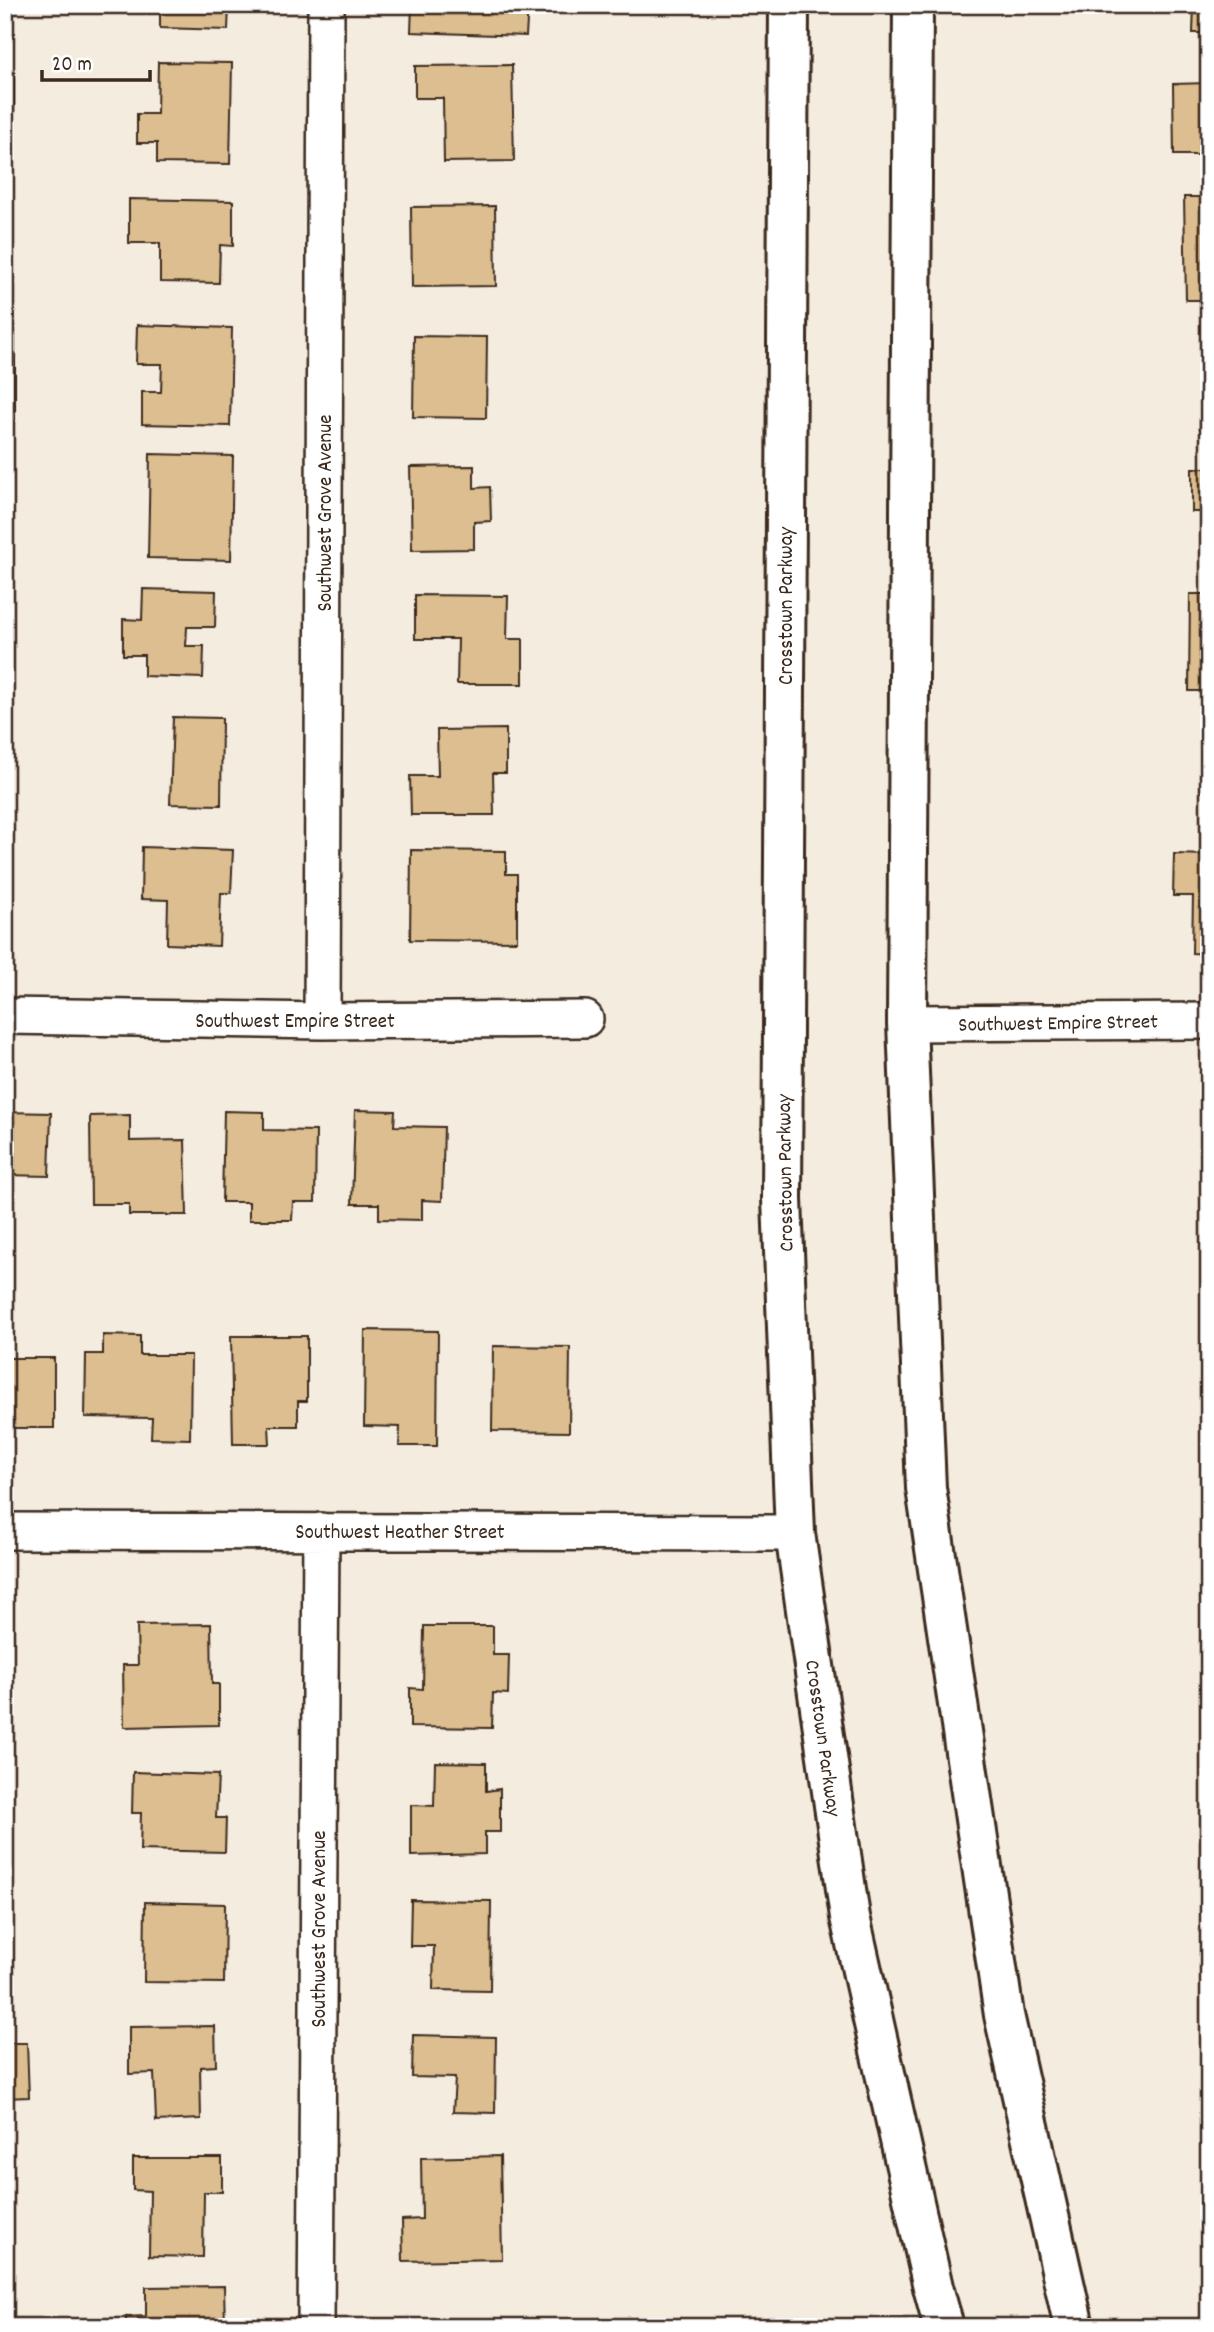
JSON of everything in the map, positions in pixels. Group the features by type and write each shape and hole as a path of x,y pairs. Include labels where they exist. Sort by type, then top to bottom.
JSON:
{"main road":[{"name":"Crosstown Parkway","path":"789,5 782,1199 795,1533 850,1917 944,2327"},
{"path":"913,5 907,1023 926,1488 1004,2015 1074,2327"}],"street":[{"name":"Southwest Grove Avenue","path":"322,1021 326,5"},
{"name":"Southwest Empire Street","path":"5,1016 322,1021 585,1019"},
{"name":"Southwest Empire Street","path":"907,1023 1209,1021"},
{"name":"Southwest Heather Street","path":"5,1531 795,1533"},
{"name":"Southwest Grove Avenue","path":"316,2327 321,1531"}],"building":[{"path":"160,5 229,5 228,30 160,28"},
{"path":"412,5 528,5 526,36 411,32"},
{"path":"1194,5 1209,5 1209,33 1193,33"},
{"path":"158,62 232,63 230,164 157,163 157,143 137,143 137,114 157,114"},
{"path":"512,65 514,161 444,162 443,98 415,98 415,66"},
{"path":"5,69 14,70 14,119 5,119"},
{"path":"1209,83 1209,155 1174,155 1173,84"},
{"path":"1184,197 1209,197 1209,300 1186,300"},
{"path":"129,199 233,201 233,246 220,245 219,283 160,282 160,243 129,243"},
{"path":"495,206 496,286 412,287 411,207"},
{"path":"137,325 232,328 230,426 142,424 142,392 161,392 162,364 136,364"},
{"path":"5,332 15,332 15,419 5,419"},
{"path":"414,336 487,337 486,418 413,417"},
{"path":"1200,401 1209,401 1209,428 1200,428"},
{"path":"150,454 233,456 231,560 148,558"},
{"path":"474,466 474,488 490,487 491,521 474,522 474,549 412,550 410,467"},
{"path":"1192,468 1209,468 1209,512 1192,512"},
{"path":"143,589 216,591 215,627 187,627 186,646 204,646 203,678 144,676 144,655 123,655 123,619 142,620"},
{"path":"1190,594 1209,594 1209,691 1189,691"},
{"path":"415,595 508,596 507,639 523,639 523,684 457,684 458,639 415,639"},
{"path":"5,633 11,633 11,680 5,680"},
{"path":"173,717 222,718 221,805 170,804"},
{"path":"5,722 7,814 5,814"},
{"path":"506,729 506,773 493,773 494,815 411,815 410,776 438,776 437,730"},
{"path":"1202,759 1209,759 1209,792 1202,792"},
{"path":"142,847 233,850 231,893 221,893 219,946 167,944 168,900 141,899"},
{"path":"411,850 506,851 506,874 517,874 517,941 410,940"},
{"path":"6,854 7,944 5,944"},
{"path":"1174,854 1209,855 1209,954 1192,953 1193,896 1173,896"},
{"path":"355,1110 395,1111 394,1126 444,1127 442,1201 422,1200 422,1220 379,1219 379,1204 352,1204"},
{"path":"224,1111 264,1112 264,1130 316,1131 315,1202 293,1202 292,1220 249,1220 249,1202 222,1202"},
{"path":"5,1112 51,1113 49,1176 5,1175"},
{"path":"130,1115 130,1141 185,1140 187,1215 129,1215 129,1204 91,1204 90,1116"},
{"path":"365,1330 438,1331 437,1446 399,1446 400,1427 364,1426"},
{"path":"103,1335 140,1336 140,1355 191,1355 190,1439 151,1438 152,1418 85,1417 86,1354 103,1354"},
{"path":"231,1336 307,1336 307,1401 298,1401 298,1426 269,1426 270,1444 233,1444"},
{"path":"493,1346 570,1347 569,1432 492,1431"},
{"path":"5,1358 54,1358 54,1428 5,1428"},
{"path":"211,1624 212,1684 219,1684 219,1725 124,1727 123,1665 138,1665 137,1625"},
{"path":"424,1626 493,1626 493,1655 509,1655 508,1694 493,1693 492,1728 410,1727 410,1688 423,1689"},
{"path":"435,1762 486,1763 486,1791 500,1789 500,1832 485,1832 485,1854 411,1856 411,1805 434,1806"},
{"path":"133,1772 218,1775 216,1818 226,1818 225,1852 140,1850 141,1813 132,1813"},
{"path":"411,1900 491,1901 490,1991 433,1990 434,1946 410,1946"},
{"path":"145,1902 225,1904 224,1983 144,1982"},
{"path":"215,2026 216,2066 200,2067 201,2119 156,2121 154,2073 129,2074 129,2027"},
{"path":"413,2035 496,2037 495,2113 453,2112 455,2078 412,2077"},
{"path":"5,2043 27,2043 29,2097 5,2098"},
{"path":"500,2156 502,2259 403,2261 402,2220 422,2219 421,2158"},
{"path":"133,2158 222,2158 222,2192 204,2192 203,2257 149,2256 150,2191 133,2190"},
{"path":"224,2286 225,2326 126,2327 126,2317 146,2316 146,2287"}]}
